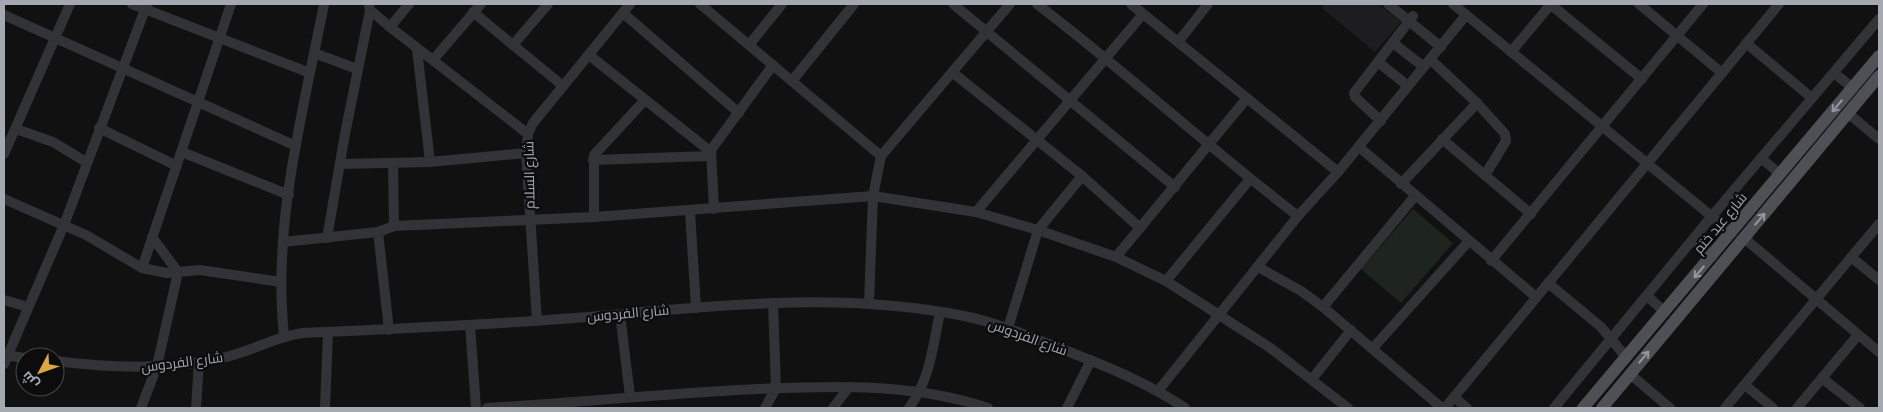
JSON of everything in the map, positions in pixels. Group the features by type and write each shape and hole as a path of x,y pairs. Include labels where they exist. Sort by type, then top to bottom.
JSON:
{"main road":[{"name":"شارع عبد ختم","path":"1602,408 1738,236 1780,174 1879,56"},
{"name":"شارع عبد ختم","path":"1583,408 1712,256 1738,236 1809,162 1879,76"},
{"path":"1819,128 1830,137"},
{"path":"1798,152 1809,162"}],"street":[{"path":"4,154 70,4"},
{"path":"132,4 146,6 310,73"},
{"path":"142,268 231,4"},
{"path":"284,336 281,282 283,242 296,146 324,4"},
{"path":"390,27 409,4"},
{"path":"433,60 481,4"},
{"path":"513,45 547,4"},
{"name":"شارع السلام","path":"537,321 526,153 528,134 541,112 630,4"},
{"path":"700,4 881,156"},
{"path":"749,45 782,4"},
{"path":"792,81 854,4"},
{"path":"953,4 1175,187"},
{"path":"869,303 873,196 881,156 1010,4"},
{"path":"1037,4 1107,58 1250,179 1298,216"},
{"path":"1131,4 1338,172"},
{"path":"1178,42 1208,4"},
{"path":"1388,4 1411,19 1441,47"},
{"path":"1453,4 1602,128 1816,299 1879,352"},
{"path":"1512,52 1551,4 1642,79"},
{"path":"1639,4 1722,73"},
{"path":"1491,261 1703,4"},
{"path":"1258,267 1301,291 1323,307 1444,408 1779,4"},
{"path":"5,358 64,225 146,6"},
{"path":"369,7 390,27 528,134"},
{"path":"327,238 369,7"},
{"path":"473,12 563,86"},
{"path":"623,13 739,113"},
{"path":"976,212 1072,102 1143,14"},
{"path":"4,15 296,146"},
{"path":"1158,391 1298,216 1338,172 1466,15"},
{"path":"1381,120 1354,95 1411,19"},
{"path":"1554,408 1613,339 1712,216 1879,19"},
{"path":"1393,43 1427,64 1477,103 1506,138 1485,175"},
{"path":"1746,43 1812,98"},
{"path":"418,49 430,162"},
{"path":"314,53 357,69"},
{"path":"589,55 710,154"},
{"path":"1378,62 1408,86"},
{"path":"714,208 710,154 773,65"},
{"path":"952,72 1039,140 1140,228"},
{"path":"1834,73 1853,88"},
{"path":"1116,257 1247,98"},
{"path":"594,218 593,160 598,150 644,101"},
{"path":"1401,184 1477,103"},
{"path":"1849,114 1879,140"},
{"path":"100,128 177,166"},
{"path":"16,129 54,142 86,162"},
{"path":"1442,139 1531,214"},
{"path":"1358,147 1468,242 1536,297"},
{"path":"182,152 289,195"},
{"path":"340,164 430,162 526,153"},
{"path":"593,160 710,154"},
{"path":"1762,158 1780,174"},
{"path":"392,163 394,226"},
{"path":"1008,328 1038,230 1082,176"},
{"path":"1166,281 1250,179"},
{"path":"283,242 378,232 394,226 594,218 873,196 976,212 1038,230 1116,257 1166,281 1221,313 1312,379 1348,408"},
{"path":"1323,307 1415,196"},
{"path":"4,199 86,235 142,268 156,272 200,270 281,282"},
{"path":"690,211 696,308"},
{"path":"1725,408 1879,224"},
{"path":"378,232 389,330"},
{"path":"141,408 157,366 178,272 152,237"},
{"path":"1693,240 1712,256"},
{"path":"1373,348 1468,242"},
{"path":"1852,257 1879,280"},
{"path":"1548,283 1613,339 1626,357"},
{"path":"1647,296 1665,312"},
{"path":"4,300 28,307"},
{"path":"765,408 776,388 773,303"},
{"name":"شارع الفردوس","path":"65,362 115,367 157,366 224,358 284,336 328,332 537,321 773,303 869,303 940,312 1008,328 1091,360 1158,391 1185,408"},
{"path":"909,408 920,392 928,374 940,312"},
{"path":"620,314 630,396"},
{"path":"470,325 476,408"},
{"path":"1312,379 1351,330"},
{"path":"326,408 328,332"},
{"path":"1797,408 1858,335"},
{"path":"1067,408 1091,360"},
{"path":"196,408 199,362"},
{"path":"1630,374 1670,408"},
{"path":"1822,378 1860,408"},
{"path":"1745,385 1773,408"},
{"path":"833,408 849,387"},
{"path":"487,408 560,406 630,396 776,388 849,387 920,392 988,408"},
{"path":"1454,397 1467,408"}],"shaded area":[{"path":"1325,4 1378,4 1401,22 1375,52 1322,8"},
{"path":"1413,209 1453,243 1401,303 1361,269"}]}
